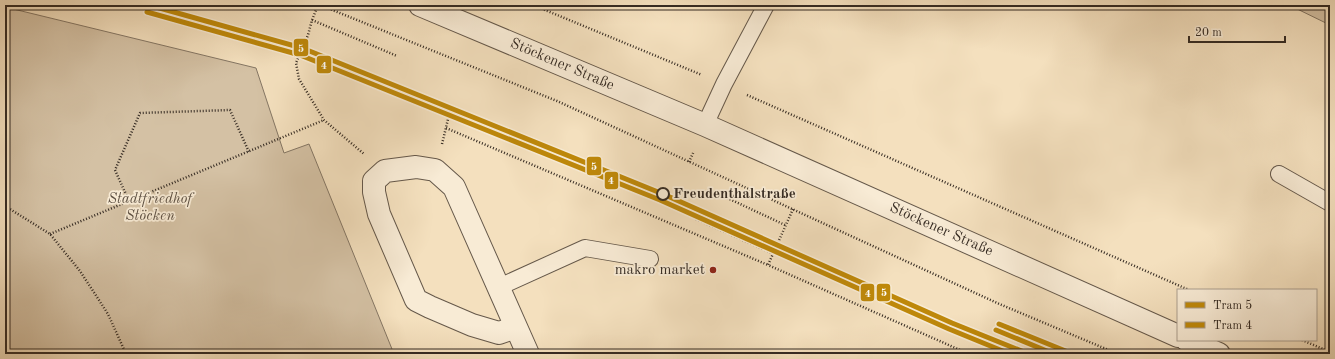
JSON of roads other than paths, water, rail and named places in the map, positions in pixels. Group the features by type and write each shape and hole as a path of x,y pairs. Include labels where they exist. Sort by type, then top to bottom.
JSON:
{"street":[{"name":"Stöckener Straße","path":"420,5 704,125 1177,336"},
{"path":"516,327 499,333 472,325 416,300 379,214 374,192 374,181 385,171 416,167 436,170 454,187 528,354"},
{"path":"1189,341 1218,354"}],"lane":[{"path":"704,125 766,5"},
{"path":"1279,174 1330,203"},
{"path":"498,287 585,248 650,259"}],"tram line":[{"name":"5","path":"149,5 302,48 663,194 952,323 1029,354"},
{"name":"4","path":"147,12 300,55 660,200 949,329 1010,354"},
{"name":"5","path":"999,324 1073,354"},
{"name":"4","path":"996,330 1054,354"}],"place":[{"name":"Freudenthalstraße","path":"663,194"},
{"name":"makro market","path":"713,270"}],"park label":[{"name":"Stadtfriedhof Stöcken","path":"150,208"}]}
